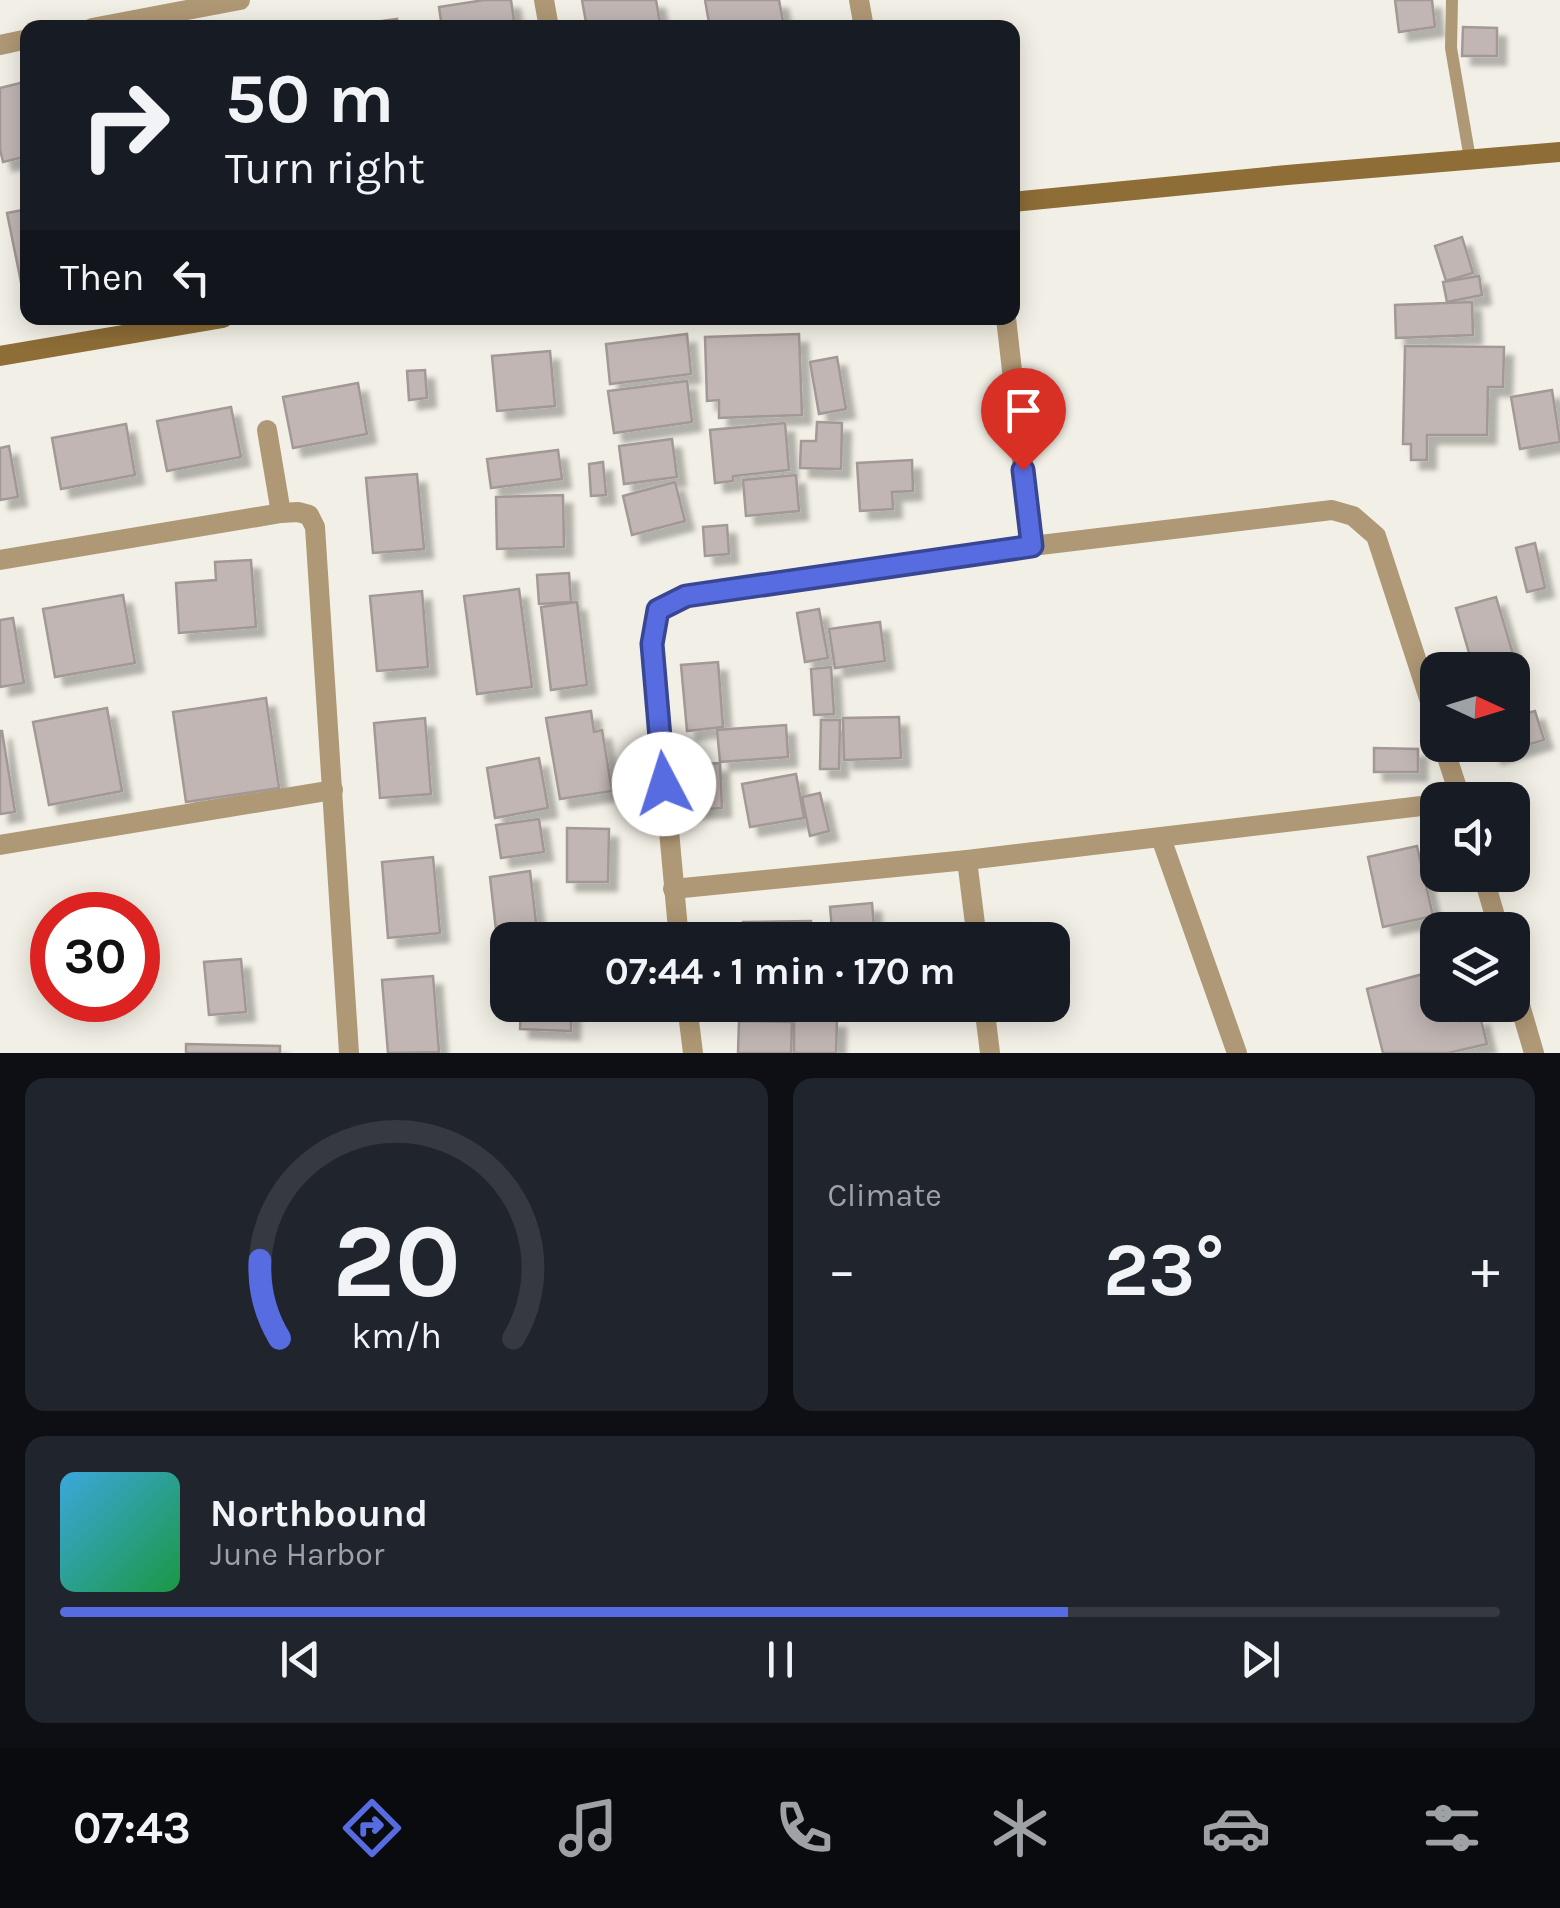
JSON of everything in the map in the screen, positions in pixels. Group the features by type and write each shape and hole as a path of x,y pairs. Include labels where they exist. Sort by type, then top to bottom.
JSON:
{"street":[{"path":"134,20 240,0"},
{"path":"1020,201 1560,152"},
{"path":"0,356 183,325"},
{"path":"1007,325 1032,546"},
{"path":"267,430 281,513"},
{"path":"677,922 652,644 658,610 686,596 1032,546 1332,510 1353,516 1376,536 1420,671"},
{"path":"0,560 281,513 309,515 315,527 348,1053"},
{"path":"0,845 333,790"},
{"path":"672,889 967,860 1420,806"},
{"path":"1161,838 1237,1053"},
{"path":"967,860 975,922"},
{"path":"689,1022 693,1053"},
{"path":"986,1022 990,1053"},
{"path":"1525,1022 1534,1053"}],"lane":[{"path":"1452,0 1451,48 1470,160"}],"building":[{"path":"511,0 514,20 441,20 439,7"},
{"path":"582,0 656,0 660,20 586,20"},
{"path":"705,0 779,0 783,20 709,20"},
{"path":"1395,0 1432,0 1435,27 1399,32"},
{"path":"1463,27 1497,28 1497,56 1462,56"},
{"path":"20,83 20,158 3,162 0,149 0,88"},
{"path":"20,211 20,277 7,213"},
{"path":"1462,237 1473,273 1446,281 1435,246"},
{"path":"1479,276 1482,295 1447,302 1443,282"},
{"path":"1472,302 1473,335 1396,338 1395,305"},
{"path":"687,334 691,374 610,384 606,344"},
{"path":"799,334 802,415 719,418 719,400 707,401 705,337"},
{"path":"1405,346 1504,347 1503,387 1488,387 1487,435 1427,435 1427,460 1411,460 1411,444 1403,444"},
{"path":"550,351 555,406 497,411 492,356"},
{"path":"837,357 846,409 819,414 810,362"},
{"path":"425,370 427,398 409,400 407,371"},
{"path":"687,381 692,422 614,433 608,391"},
{"path":"358,383 367,434 293,448 283,397"},
{"path":"1552,390 1560,442 1520,449 1511,397"},
{"path":"231,407 241,457 167,471 157,421"},
{"path":"817,422 842,423 841,469 800,468 801,441 816,441"},
{"path":"785,423 789,470 733,476 733,481 715,483 710,430"},
{"path":"126,424 135,475 61,489 52,438"},
{"path":"672,439 677,477 624,484 619,446"},
{"path":"9,446 18,497 0,500 0,448"},
{"path":"558,450 562,479 491,488 487,459"},
{"path":"912,460 913,491 892,492 893,509 860,511 857,463"},
{"path":"603,462 606,495 591,496 589,464"},
{"path":"417,474 424,549 373,553 366,478"},
{"path":"796,475 799,511 746,516 743,480"},
{"path":"675,482 685,521 632,535 623,496"},
{"path":"563,495 564,547 497,549 496,497"},
{"path":"727,525 729,554 705,556 703,527"},
{"path":"1535,543 1545,588 1527,592 1516,548"},
{"path":"251,560 256,627 179,633 176,583 216,580 215,562"},
{"path":"569,573 571,602 539,604 537,575"},
{"path":"519,589 532,687 477,694 464,596"},
{"path":"422,591 428,667 377,671 370,596"},
{"path":"123,595 135,663 55,677 43,609"},
{"path":"1496,597 1512,652 1469,652 1456,608"},
{"path":"577,602 587,685 551,690 541,607"},
{"path":"819,609 828,658 805,662 797,613"},
{"path":"13,618 24,683 0,687 0,620"},
{"path":"880,622 885,661 835,668 829,629"},
{"path":"718,662 723,727 687,731 681,665"},
{"path":"831,667 834,714 814,715 811,669"},
{"path":"266,698 279,788 186,802 173,712"},
{"path":"107,708 122,791 49,805 33,722"},
{"path":"591,711 594,732 602,730 612,791 560,799 546,718"},
{"path":"1535,711 1544,740 1530,744 1530,712"},
{"path":"899,717 901,758 844,760 843,718"},
{"path":"425,718 431,794 380,798 374,723"},
{"path":"821,720 840,720 839,769 820,769"},
{"path":"786,725 788,757 720,762 717,730"},
{"path":"0,731 15,812 0,814"},
{"path":"1374,748 1418,749 1418,772 1374,772"},
{"path":"539,758 548,808 495,818 487,768"},
{"path":"720,763 722,808 688,810 686,765"},
{"path":"796,774 804,818 750,827 742,784"},
{"path":"820,793 829,831 810,836 802,797"},
{"path":"539,819 544,852 501,858 496,825"},
{"path":"567,828 609,829 608,882 567,882"},
{"path":"1417,846 1420,892 1428,892 1432,912 1420,912 1420,919 1383,927 1368,857"},
{"path":"433,857 440,933 388,938 382,862"},
{"path":"530,871 536,922 495,922 490,877"},
{"path":"872,903 874,922 831,922 830,907"},
{"path":"241,959 246,1012 209,1015 204,962"},
{"path":"1420,975 1420,1022 1482,1022 1487,1044 1448,1053 1383,1053 1367,989"},
{"path":"433,976 439,1052 388,1053 382,980"},
{"path":"520,1022 571,1022 571,1031 520,1029"},
{"path":"739,1022 792,1022 791,1053 738,1053"},
{"path":"794,1022 837,1022 836,1053 794,1053"},
{"path":"186,1044 280,1046 280,1053 186,1053"}],"route":[{"path":"664,784 652,644 658,610 686,596 1032,546 1023,470"}]}
